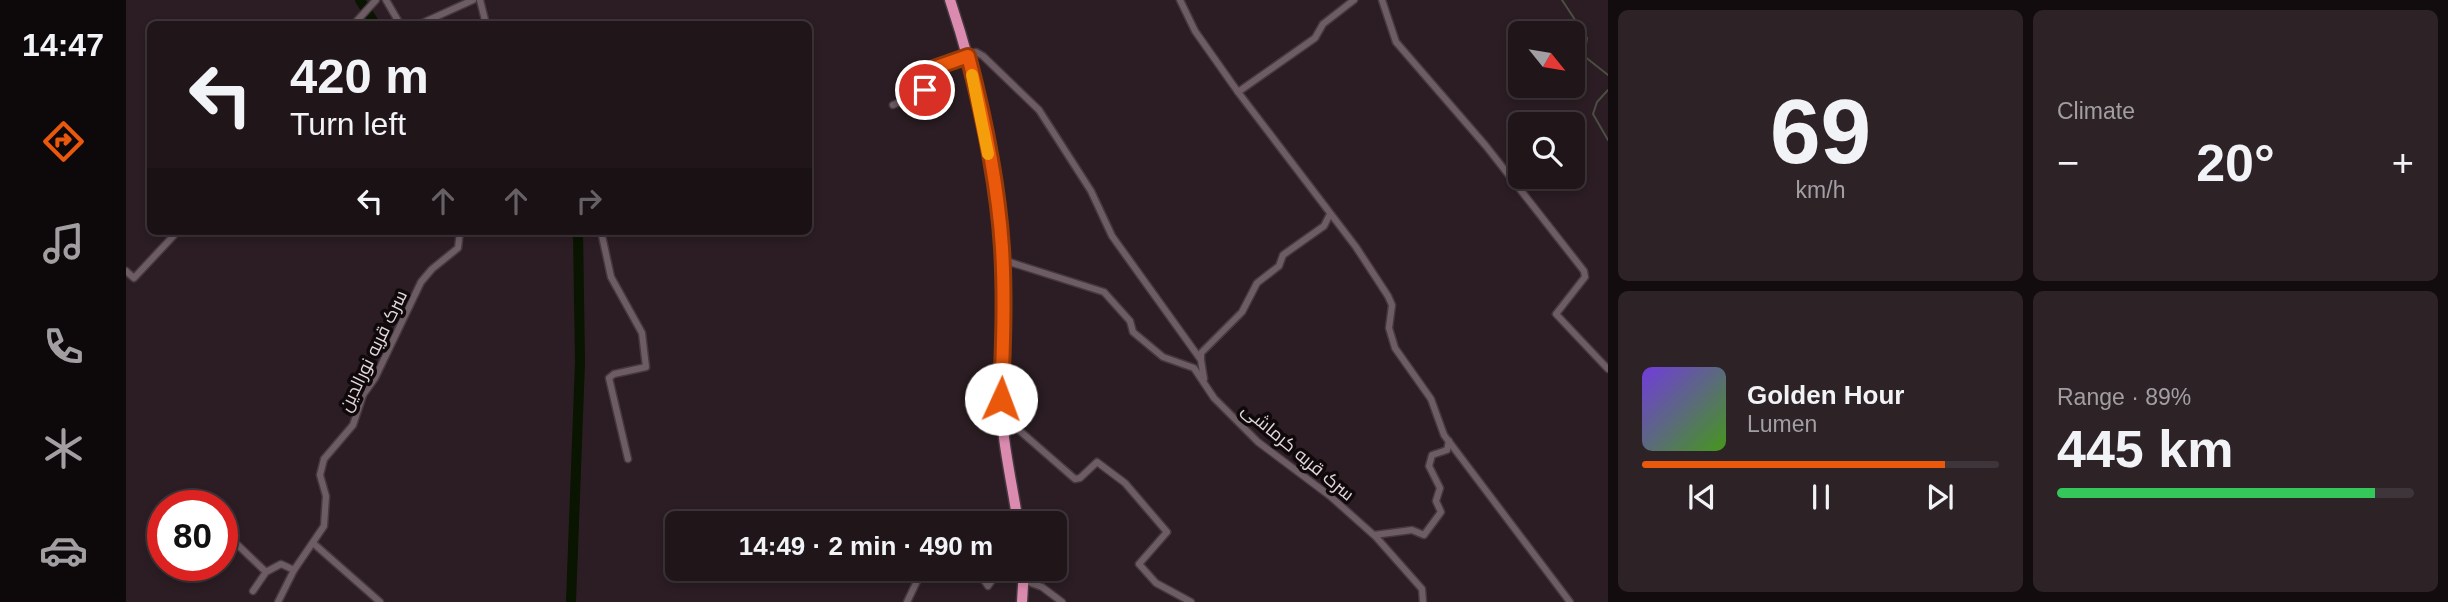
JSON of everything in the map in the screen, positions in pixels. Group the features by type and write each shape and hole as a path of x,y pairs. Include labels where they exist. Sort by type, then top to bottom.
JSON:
{"highway":[{"path":"950,0 968,56 990,163 1003,260 1004,417 1016,511"},
{"path":"1022,602 1023,581"}],"street":[{"path":"357,21 376,0"},
{"path":"386,0 398,21"},
{"path":"427,21 473,0"},
{"path":"480,0 485,21"},
{"path":"1180,0 1195,31 1331,214 1388,296 1392,305 1389,328 1395,348 1431,399 1438,422 1449,441 1570,602"},
{"path":"1238,92 1315,38 1323,24 1354,0"},
{"path":"1382,0 1396,42 1486,146 1584,271 1584,277 1556,314 1608,369"},
{"path":"894,105 925,90 934,68 976,52 983,56 1039,110 1091,191 1112,236 1201,360"},
{"path":"1205,381 1201,353 1242,312 1257,283 1279,266 1283,255 1324,226 1331,214"},
{"path":"126,271 134,278 174,235"},
{"name":"سرک قریه نورالدین","path":"278,602 294,570 324,526 327,508 320,475 324,459 353,425 363,395 375,378 421,282 432,269 458,248 460,235"},
{"path":"602,235 611,276 642,333 646,367 614,374 609,378 628,459"},
{"name":"سرک قریه کرماشی","path":"1003,260 1104,292 1125,314 1133,332 1163,357 1194,368 1214,398 1258,442 1330,496 1374,535 1422,589 1423,602"},
{"path":"1004,417 1075,479 1080,478 1097,462 1125,484 1167,532 1139,564 1156,583 1191,602"},
{"path":"1374,535 1412,530 1424,535 1437,521 1441,512 1436,501 1440,488 1429,466 1432,455 1447,450 1449,441"},
{"path":"313,543 380,602"},
{"path":"238,545 266,572"},
{"path":"253,591 266,572 281,564 294,570"},
{"path":"907,602 917,581"},
{"path":"1033,581 1062,602"}],"waterway":[{"path":"360,0 373,21"},
{"path":"1562,0 1587,38 1584,56 1608,75"},
{"path":"1608,90 1597,102 1593,114 1608,140"},
{"path":"571,602 580,362 578,235"}],"slow traffic":[{"path":"972,75 988,154"}],"route":[{"path":"925,90 934,68 955,63 968,56 990,163 1002,245 1005,304 1001,399"}]}
